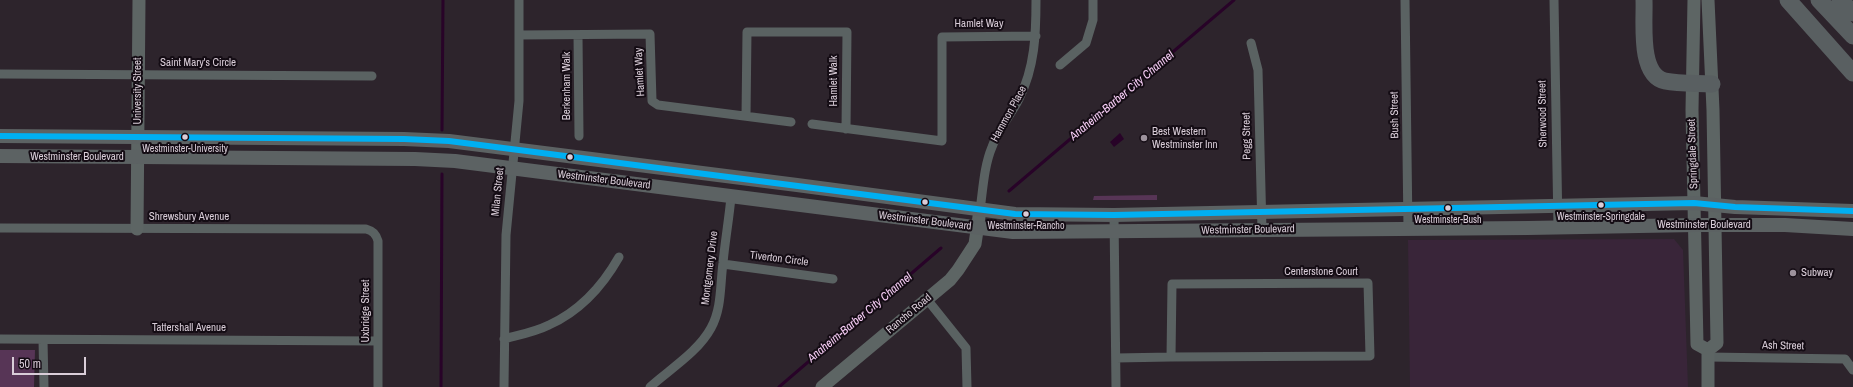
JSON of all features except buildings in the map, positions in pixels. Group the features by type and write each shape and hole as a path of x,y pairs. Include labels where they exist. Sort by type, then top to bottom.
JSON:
{"highway":[{"path":"1644,0 1645,54 1652,71 1664,81 1712,84"},
{"path":"1788,0 1853,73"},
{"path":"1818,0 1853,36"},
{"path":"1840,0 1853,13"}],"main road":[{"name":"University Street","path":"138,229 139,0"},
{"name":"Springdale Street","path":"1694,0 1692,83 1698,344 1708,354"},
{"name":"Springdale Street","path":"1708,0 1712,84 1717,343 1708,354 1708,387"},
{"name":"Westminster Boulevard","path":"0,136 404,139 452,142 1015,214 1114,215 1694,203 1853,211"},
{"name":"Westminster Boulevard","path":"0,156 426,160 474,163 1013,232 1695,225 1785,225 1853,229"},
{"name":"Hammon Place","path":"978,228 980,210"},
{"name":"Rancho Road","path":"822,387 926,298 950,280 975,244 978,228"}],"street":[{"name":"Milan Street","path":"504,387 506,235 519,101 519,0"},
{"name":"Hammon Place","path":"980,210 988,159 992,146 1019,100 1026,83 1034,55 1036,36 1036,0"},
{"path":"1060,65 1086,43 1093,20 1093,0"},
{"name":"Bush Street","path":"1406,0 1408,229"},
{"name":"Sherwood Street","path":"1554,0 1558,227"},
{"name":"Hamlet Walk","path":"746,116 747,32 847,32 846,129"},
{"name":"Hamlet Way","path":"519,35 650,34 652,101 658,105 791,122"},
{"name":"Berkenham Walk","path":"578,35 579,136"},
{"name":"Hamlet Way","path":"812,124 942,141 942,37 1036,36"},
{"name":"Pegg Street","path":"1251,43 1258,70 1262,230"},
{"name":"Saint Mary's Circle","path":"0,74 372,76"},
{"name":"Montgomery Drive","path":"650,387 700,344 712,328 718,310 722,290 722,264 731,197"},
{"path":"1114,215 1116,387"},
{"name":"Shrewsbury Avenue","path":"0,228 366,229 372,231 376,235"},
{"name":"Uxbridge Street","path":"376,235 378,241 378,387"},
{"path":"504,339 548,326 569,314 595,292 609,275 619,257"},
{"name":"Tiverton Circle","path":"722,264 833,278"},
{"name":"Centerstone Court","path":"1116,358 1370,356 1368,283 1172,284 1171,357"},
{"path":"926,298 966,348 967,387"},
{"name":"Tattershall Avenue","path":"0,340 378,341"},
{"path":"43,340 44,387"},
{"name":"Ash Street","path":"1708,354 1845,359 1853,370"}],"shaded area":[{"path":"1120,133 1124,139 1114,147 1110,142"},
{"path":"1157,195 1157,200 1093,200 1094,196"},
{"path":"1674,239 1683,250 1688,387 1410,387 1408,240"},
{"path":"0,350 35,350 34,387 0,387"}],"waterway":[{"path":"442,130 443,0"},
{"name":"Anaheim-Barber City Channel","path":"1009,191 1234,0"},
{"path":"441,387 442,174"},
{"name":"Anaheim-Barber City Channel","path":"779,387 941,248"}],"transit line":[{"path":"0,136 404,139 449,141 1015,214 1114,215 1694,203 1735,207 1853,211"}],"place":[{"name":"Westminster-University","path":"185,137"},
{"name":"Best Western Westminster Inn","path":"1144,138"},
{"name":"Westminster-Springdale","path":"1601,205"},
{"name":"Westminster-Bush","path":"1448,208"},
{"name":"Westminster-Rancho","path":"1026,214"},
{"name":"Subway","path":"1793,273"}]}
